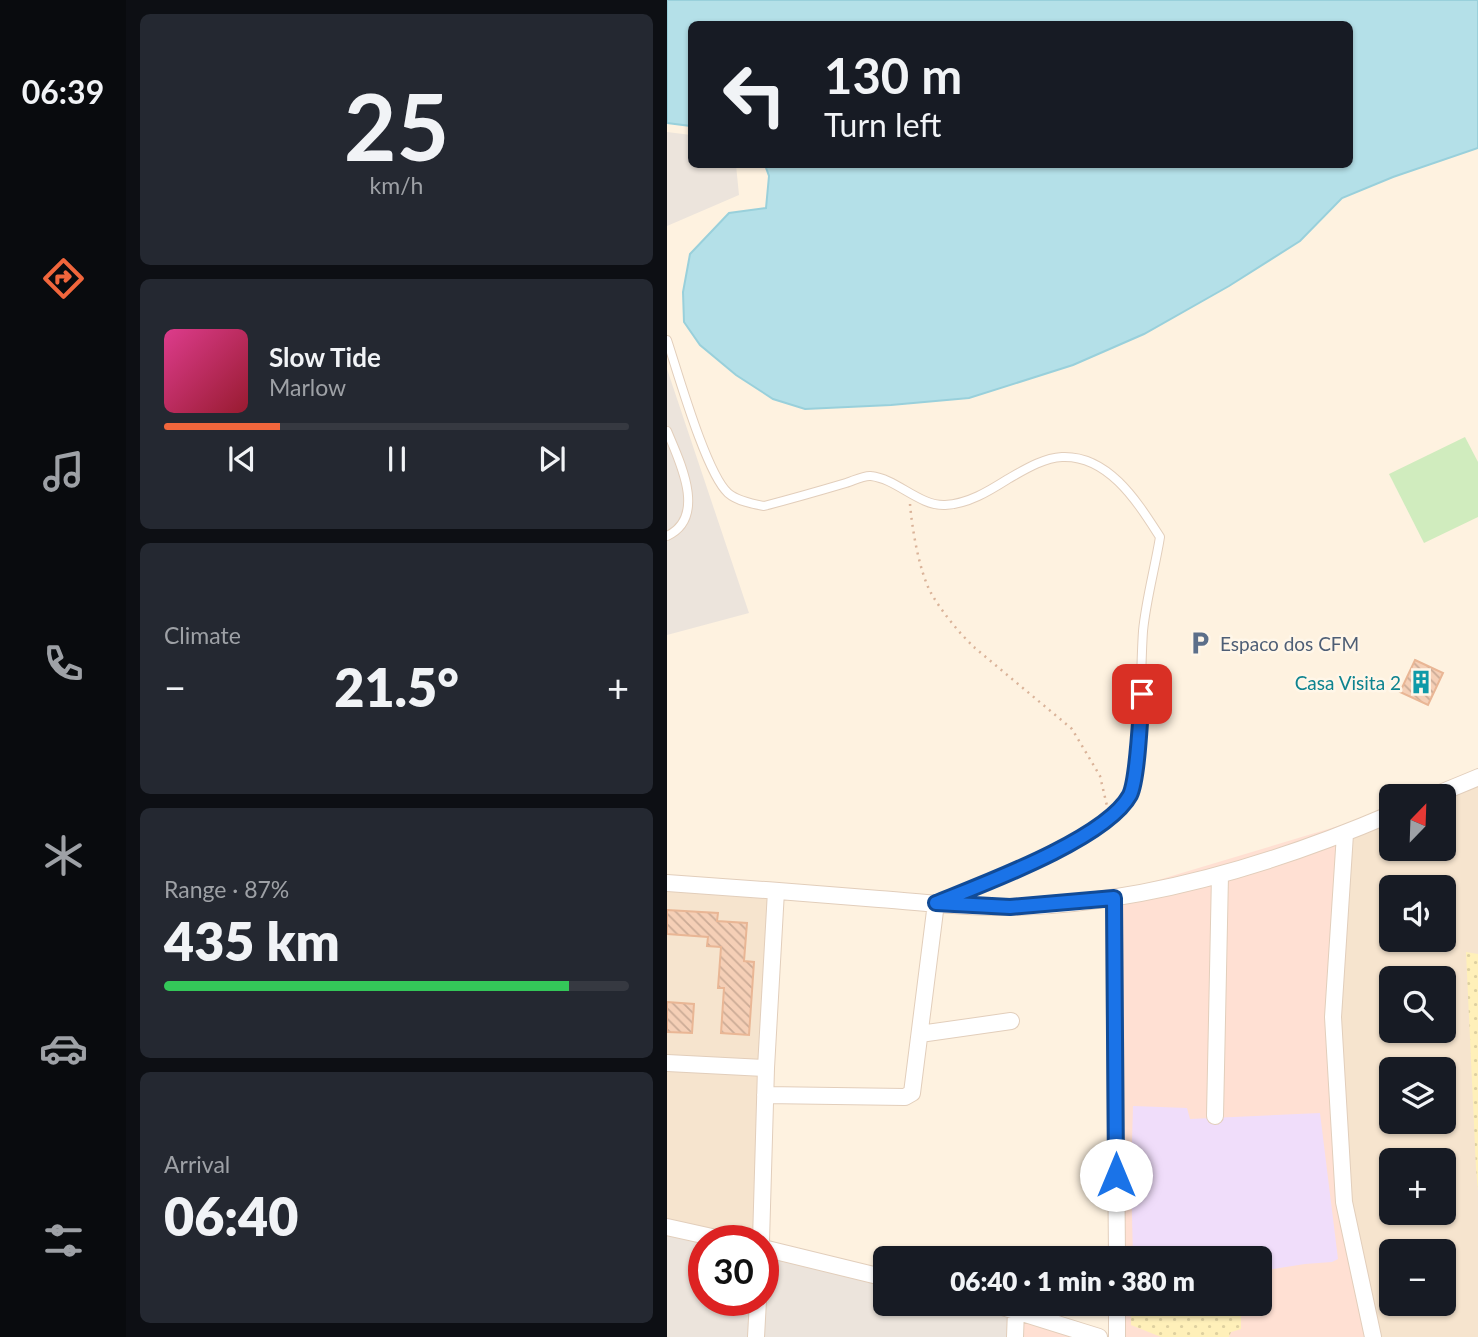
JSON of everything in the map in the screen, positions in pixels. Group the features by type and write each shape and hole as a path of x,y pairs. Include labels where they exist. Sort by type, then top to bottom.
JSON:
{"street":[{"path":"1456,786 1478,777"},
{"path":"667,883 1010,907 1114,898 1220,875 1345,834 1379,819"},
{"path":"1345,834 1334,1030 1344,1202 1373,1337"},
{"path":"1215,1116 1220,875"},
{"path":"761,1225 766,1068 776,891"},
{"path":"1114,898 1117,1246"},
{"path":"765,1095 905,1097 912,1093 936,903"},
{"path":"920,1034 1011,1021"},
{"path":"667,1063 766,1068"},
{"path":"667,1227 688,1232"},
{"path":"779,1252 873,1275"},
{"path":"756,1337 757,1316"},
{"path":"1015,1337 1016,1316"},
{"path":"1034,1316 1099,1337"},
{"path":"1117,1316 1117,1337"}],"lane":[{"path":"667,340 711,468 728,493 748,503 764,506 871,476 909,491 931,504 943,506 981,495 1047,459 1062,457 1096,465 1131,493 1160,537 1143,629 1137,753 1130,794 1109,819 1029,864 936,903"},
{"path":"667,431 687,479 688,514 675,532 667,536"}],"path":[{"path":"909,491 910,519 931,593 975,648 1072,729 1100,776 1109,819"}],"shaded area":[{"path":"667,132 688,135 688,168 736,168 739,195 667,226"},
{"path":"667,369 749,613 667,635"},
{"path":"1478,769 1478,1337 1364,1337 1330,1014 1345,824 1379,810 1379,861 1456,861 1456,784 1441,784"},
{"path":"1345,824 1330,1014 1364,1337 1114,1337 1114,1316 1272,1316 1272,1246 1114,1246 1115,893"},
{"path":"667,882 776,890 761,1225 688,1225 688,1233 667,1229"},
{"path":"1133,1106 1187,1108 1190,1119 1320,1113 1338,1259 1272,1269 1272,1246 1133,1246"},
{"path":"667,1233 688,1238 688,1316 779,1316 779,1260 873,1281 873,1316 1015,1316 1013,1337 667,1337"},
{"path":"1015,1316 1019,1316 1096,1337 1013,1337"}],"sand":[{"path":"1466,952 1478,954 1478,1191 1476,1168"},
{"path":"1131,1316 1241,1316 1241,1329 1231,1332 1229,1337 1161,1337 1131,1325"}],"green space":[{"path":"1465,437 1478,462 1478,517 1424,543 1389,474"}],"water":[{"path":"667,0 1478,0 1478,148 1393,177 1342,198 1300,241 1229,286 1144,334 1073,365 969,398 805,409 773,399 736,375 700,345 684,322 683,292 690,254 729,213 766,208 769,176 766,168 1353,168 1353,21 688,21 688,126 667,123"}],"building":[{"name":"Casa Visita 2","path":"1415,660 1443,673 1428,705 1400,692"},
{"path":"667,910 718,913 717,921 747,923 744,961 754,962 749,1035 721,1033 724,988 718,988 721,947 707,946 708,937 667,934"},
{"path":"667,1002 694,1004 692,1033 667,1032"}],"place":[{"name":"Espaco dos CFM","path":"1200,643"},
{"name":"Casa Visita 2","path":"1421,682"}],"route":[{"path":"1116,1175 1114,898 1010,907 936,903 1029,864 1109,819 1130,794 1142,694"}]}
